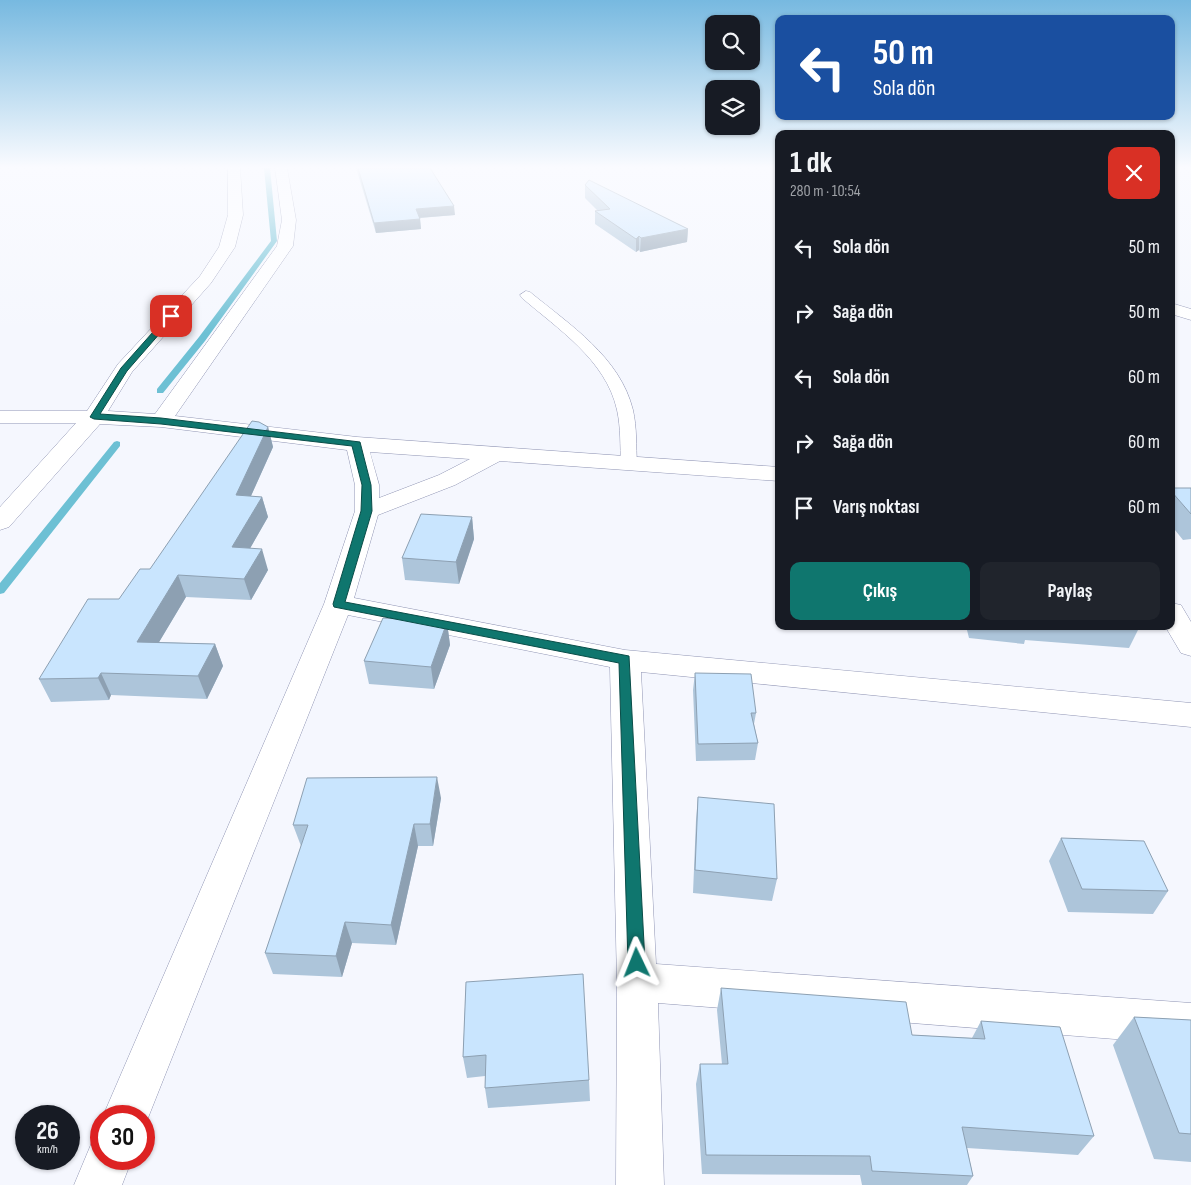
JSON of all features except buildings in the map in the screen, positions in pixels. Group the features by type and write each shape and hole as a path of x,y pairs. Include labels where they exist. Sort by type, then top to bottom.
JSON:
{"street":[{"path":"0,522 94,417 124,369 207,277 230,240 234,223"},
{"path":"161,421 285,246 288,223"},
{"path":"1175,309 1191,315"},
{"path":"0,417 94,417 161,421 356,444 775,474"},
{"path":"131,1105 338,604 366,511 366,485 356,444"},
{"path":"366,511 447,480 494,455"},
{"path":"338,604 625,660 1191,715"},
{"path":"1175,619 1191,646"},
{"path":"625,660 637,982 640,1185"},
{"path":"637,982 1191,1024"},
{"path":"98,1185 104,1170"}],"lane":[{"path":"526,295 596,356 608,370 624,403 629,464"}],"waterway":[{"path":"160,391 202,339 274,241 272,223"},
{"path":"0,590 117,444"}],"route":[{"path":"171,316 124,369 102,401 94,417 161,421 356,444 366,485 366,511 338,604 625,660 637,963"}]}
